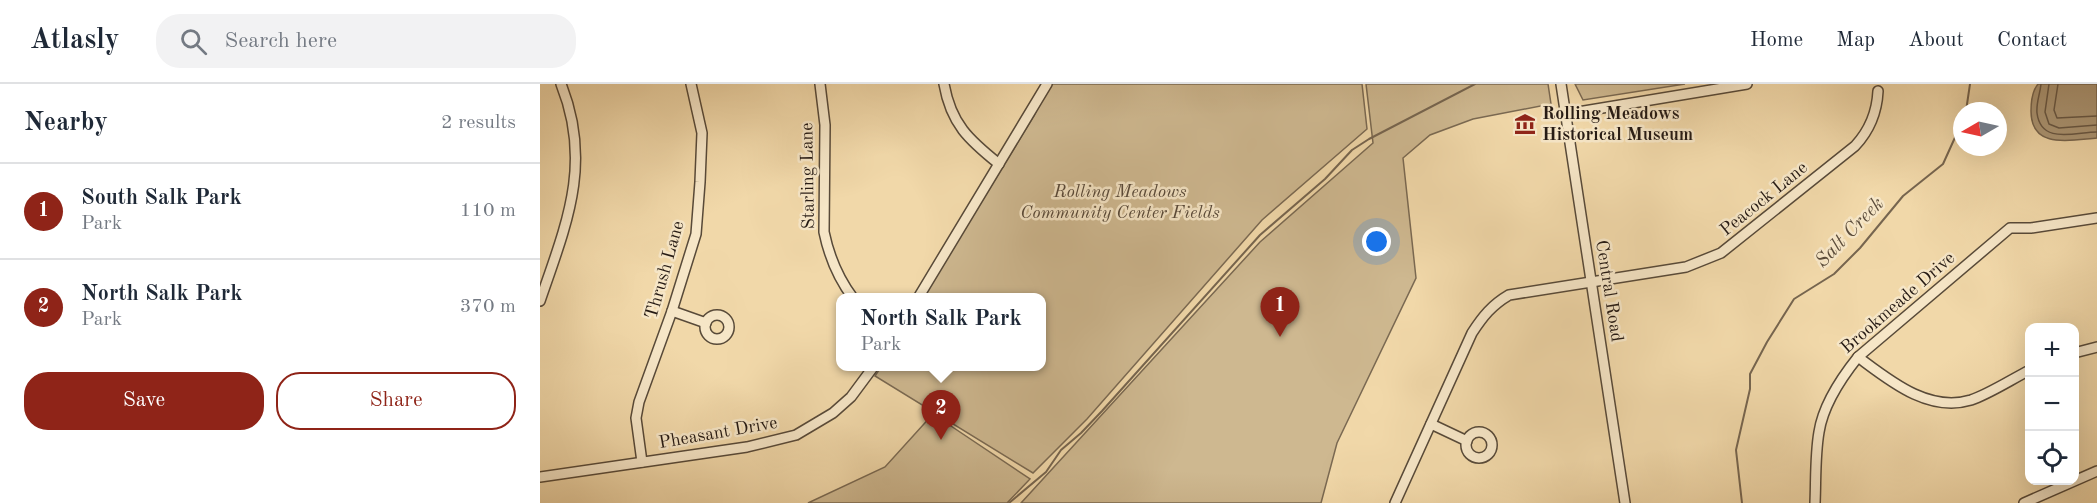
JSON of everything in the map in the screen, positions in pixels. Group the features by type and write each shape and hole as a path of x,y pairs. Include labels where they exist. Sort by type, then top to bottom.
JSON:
{"street":[{"path":"540,301 567,223 572,203 577,155 571,117 561,84"},
{"name":"Thrush Lane","path":"642,462 636,418 639,402 672,311 696,234 702,133 691,84"},
{"name":"Starling Lane","path":"820,84 825,134 824,232 827,247 841,282 850,293"},
{"path":"944,84 946,96 961,129 972,143 999,164"},
{"path":"920,293 1047,84"},
{"name":"Central Road","path":"1562,84 1625,503"},
{"path":"1566,114 1747,84"},
{"name":"Peacock Lane","path":"1395,503 1472,333 1494,303 1509,294 1686,267 1721,253 1863,138 1873,118 1878,91"},
{"name":"Brookmeade Drive","path":"1815,503 1819,431 1830,401 1845,372 1858,357 2010,228 2031,228 2097,218"},
{"path":"672,311 706,323"},
{"path":"2079,352 2097,347"},
{"path":"1858,357 1899,387 1938,402 1970,400 2025,372"},
{"name":"Pheasant Drive","path":"540,477 747,447 796,435 833,413 850,397 870,371"},
{"path":"1431,424 1467,441"},
{"path":"2024,503 2097,471"}],"green space":[{"name":"Rolling Meadows Community Center Fields","path":"1050,84 1362,84 1367,129 1262,220 1087,419 1033,473 875,376 878,371 1046,371 1046,293 925,293 1034,116"},
{"path":"1366,84 1548,84 1551,104 1473,119 1430,135 1403,158 1416,278 1337,443 1321,503 1021,503 1260,242 1373,143"},
{"path":"1575,84 1685,84 1583,100"},
{"path":"933,414 1030,479 1007,503 808,503 885,467"}],"water":[{"path":"2038,84 2097,84 2097,138 2054,140 2038,132 2033,123 2031,111 2032,96"}],"waterway":[{"path":"1009,503 1046,472 1061,450 1102,411 1260,235 1325,179 1352,150 1475,84"},
{"name":"Salt Creek","path":"1967,102 1970,84"},
{"name":"Salt Creek","path":"1742,503 1736,450 1750,389 1750,374 1767,342 1794,299 1834,274 1860,248 1903,196 1943,164 1953,142"}],"place":[{"name":"Rolling Meadows Historical Museum","path":"1525,124"},
{"name":"South Salk Park","path":"1280,337"},
{"name":"North Salk Park","path":"941,440"}]}
